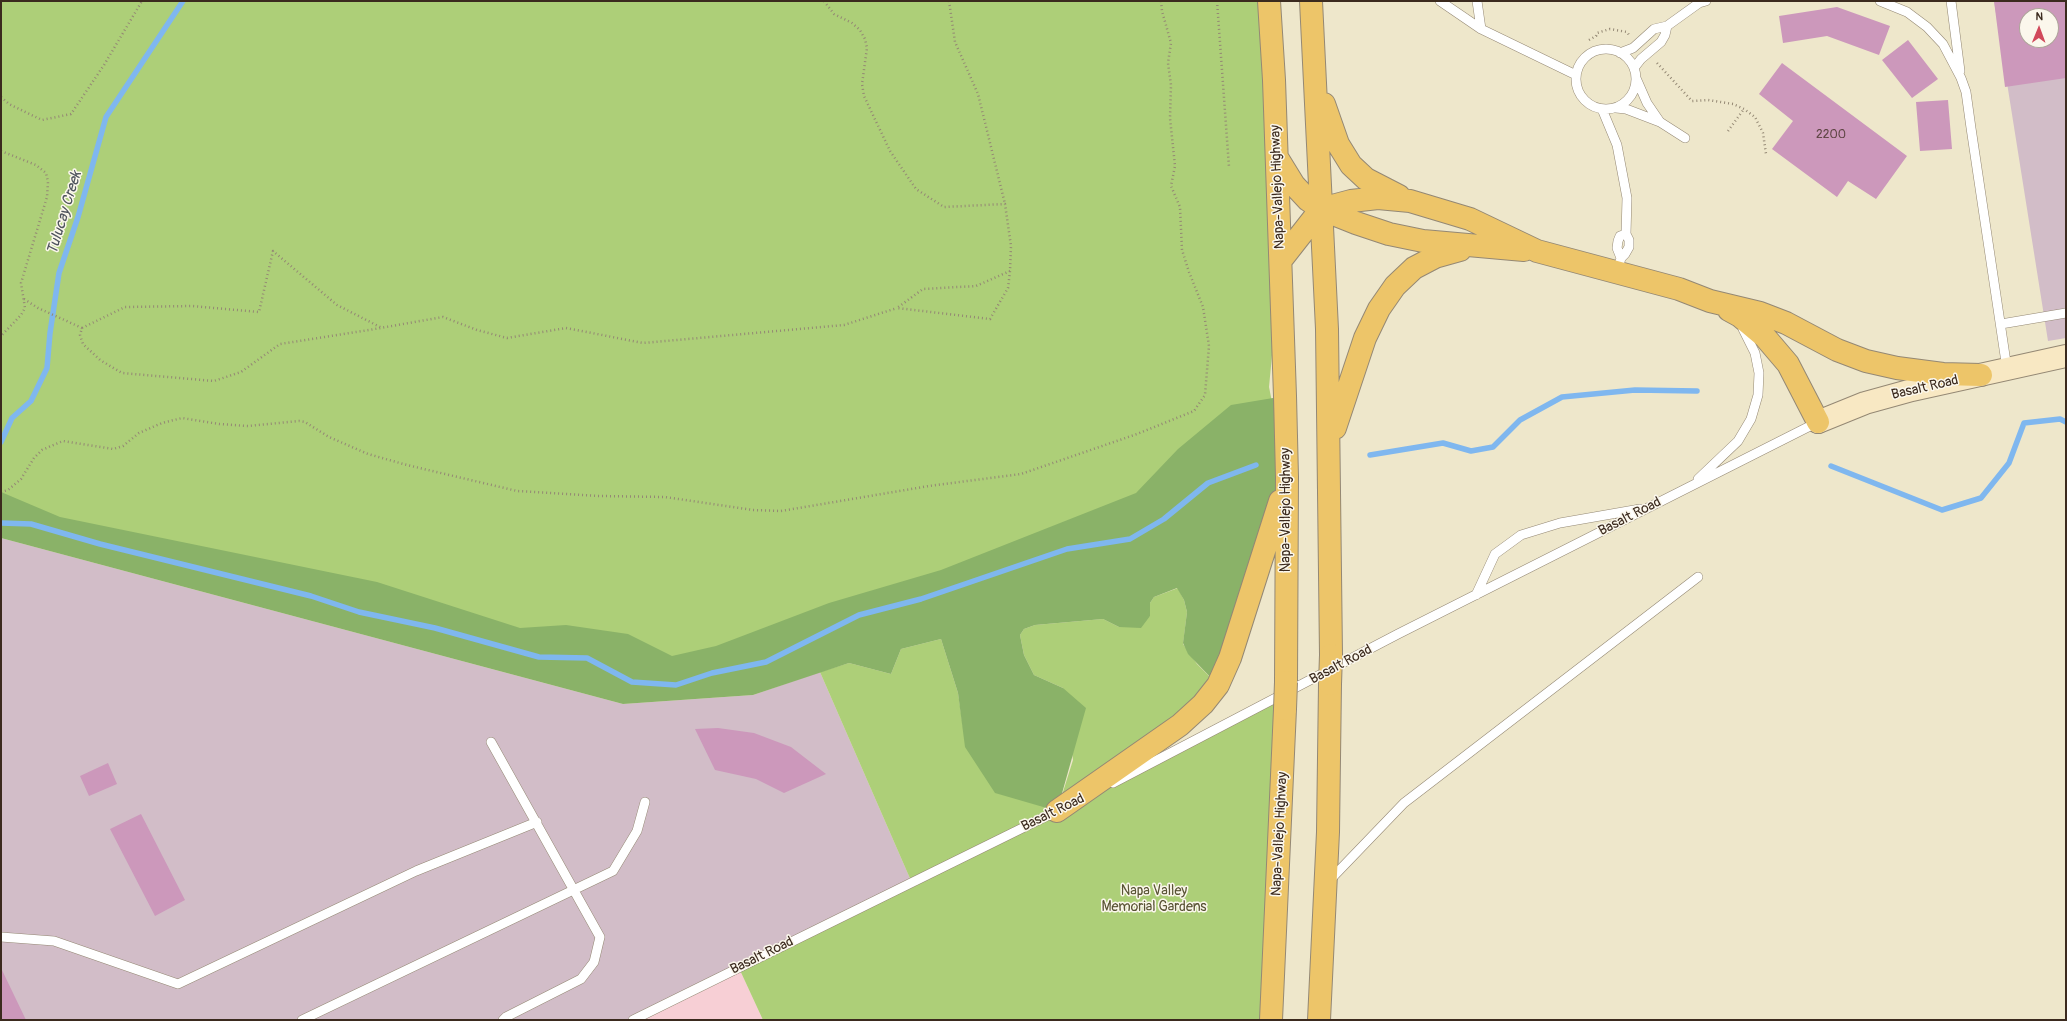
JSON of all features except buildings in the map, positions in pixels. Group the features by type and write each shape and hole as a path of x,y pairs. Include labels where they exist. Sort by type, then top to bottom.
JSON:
{"main road":[{"name":"Napa-Vallejo Highway","path":"1269,1 1281,260 1287,477 1286,709 1271,1020"},
{"path":"1310,1 1327,329 1329,446 1330,684 1326,885 1319,1020"},
{"path":"1315,77 1338,144 1351,165 1366,179 1410,201 1470,219 1537,251"},
{"path":"1277,158 1294,185 1308,200 1321,209 1389,234 1423,242 1537,251 1619,265 1710,301 1740,316 1766,337 1788,364 1818,422"},
{"path":"1281,260 1321,209 1351,201 1378,198 1410,201"},
{"path":"1329,446 1365,338 1379,310 1395,286 1414,268 1435,257 1459,250 1491,248"},
{"path":"1710,301 1760,313 1786,323 1837,350 1866,361 1897,368 1943,374 1981,375"},
{"path":"1057,811 1180,725 1203,704 1218,685 1230,658 1287,477"}],"street":[{"name":"Basalt Road","path":"1818,422 1865,403 2066,356"}],"lane":[{"path":"1440,1 1481,29 1576,75"},
{"path":"1477,1 1481,29"},
{"path":"1620,53 1633,48 1654,29 1667,26 1699,3 1706,1"},
{"path":"1880,1 1907,12 1927,27 1943,44 1961,78 1966,92 2007,369"},
{"path":"1951,1 1961,78"},
{"path":"1634,68 1641,59 1661,42 1665,35 1667,26"},
{"path":"1660,122 1648,103 1630,61 1620,53 1611,50 1602,50 1592,53 1582,62 1576,75 1579,94 1593,107 1602,109 1626,109 1660,122 1685,138"},
{"path":"1616,108 1629,99 1633,93 1636,78"},
{"path":"1602,109 1616,145 1627,198 1626,234 1629,240 1629,247 1619,265"},
{"path":"1690,487 1738,441 1751,419 1758,395 1759,373 1756,353 1747,334 1734,317 1710,301"},
{"path":"2001,324 2066,313"},
{"name":"Basalt Road","path":"633,1020 1170,755 1476,595 1818,422"},
{"path":"1476,595 1495,554 1521,535 1560,523 1649,508"},
{"path":"1326,885 1404,803 1698,577"},
{"path":"491,742 600,937 594,962 581,979 506,1017 503,1020"},
{"path":"302,1020 613,871 637,831 644,802"},
{"path":"1,937 54,941 178,984 416,871 537,822"}],"path":[{"path":"1,97 9,104 42,120 71,114 104,65 142,1"},
{"path":"824,1 834,14 852,23 863,35 867,48 862,84 864,96 890,151 916,189 944,207 1005,204"},
{"path":"897,308 990,319 1008,288 1011,246 1005,204 978,94 955,42 950,1"},
{"path":"1,492 8,490 21,479 34,458 42,450 63,441 113,449 123,446 145,430 173,419 182,418 219,424 248,426 299,421 305,422 330,438 368,454 407,465 517,491 571,495 665,497 753,510 781,511 929,486 1021,474 1137,434 1194,411 1205,394 1209,346 1202,307 1182,250 1180,207 1171,186 1176,166 1170,118 1171,86 1168,63 1171,43 1163,16 1161,1"},
{"path":"1217,1 1229,167"},
{"path":"1589,40 1596,36 1597,33 1610,29 1627,32 1633,38"},
{"path":"1654,60 1692,101 1717,101 1744,109 1755,117 1764,133 1766,154"},
{"path":"1728,131 1744,109"},
{"path":"1,151 36,166 46,173 48,182 47,197 21,283 25,308 22,315 1,336"},
{"path":"24,299 38,308 82,328 126,307 192,306 259,312 273,251 337,305 383,328"},
{"path":"82,328 80,335 83,344 100,360 122,373 214,381 241,372 280,344 383,328 443,316 477,330 507,338 566,328 643,343 844,325 897,308 923,289 976,286 1010,270"}],"shaded area":[{"path":"1994,1 2066,1 2066,338 2048,341"},
{"path":"1,538 623,704 753,695 820,672 912,883 633,1020 1,1020"},
{"path":"739,968 763,1020 633,1020"}],"green space":[{"path":"1,1 1269,1 1281,260 1269,387 1287,477 712,673 1,523"},
{"path":"1285,396 1287,477 1218,685 1188,654 1183,643 1187,612 1184,600 1177,588 1154,597 1150,603 1150,616 1141,628 1119,627 1103,619 1035,625 1024,629 1020,635 1024,655 1034,675 1063,688 1086,708 1057,811 995,793 965,747 958,693 941,639 901,649 891,674 849,663 753,695 623,704 1,538 1,492 60,517 377,582 520,628 566,625 628,634 672,656 716,646 829,603 941,570 1136,493 1178,449 1231,405"},
{"name":"Napa Valley Memorial Gardens","path":"1178,588 1184,600 1187,612 1183,644 1197,664 1218,685 1061,809 1283,695 1271,1020 763,1020 739,968 912,883 820,672 849,663 891,674 901,649 941,639 958,693 966,747 1057,811 1073,760 1063,688 1034,675 1024,655 1020,635 1024,629 1035,625 1103,619 1119,627 1150,616 1150,603 1154,597"}],"waterway":[{"name":"Tulucay Creek","path":"1,442 12,418 31,401 47,368 50,333 59,273 78,217 106,117 183,1"},
{"path":"1370,455 1443,443 1471,451 1493,447 1520,420 1562,397 1635,390 1697,391"},
{"path":"1831,466 1942,510 1981,498 2009,463 2024,423 2060,419 2066,422"},
{"path":"1,523 31,524 100,544 311,596 359,612 435,628 539,657 587,658 632,682 676,685 712,673 766,662 859,615 921,599 1067,549 1130,539 1164,519 1208,483 1256,465"}]}
